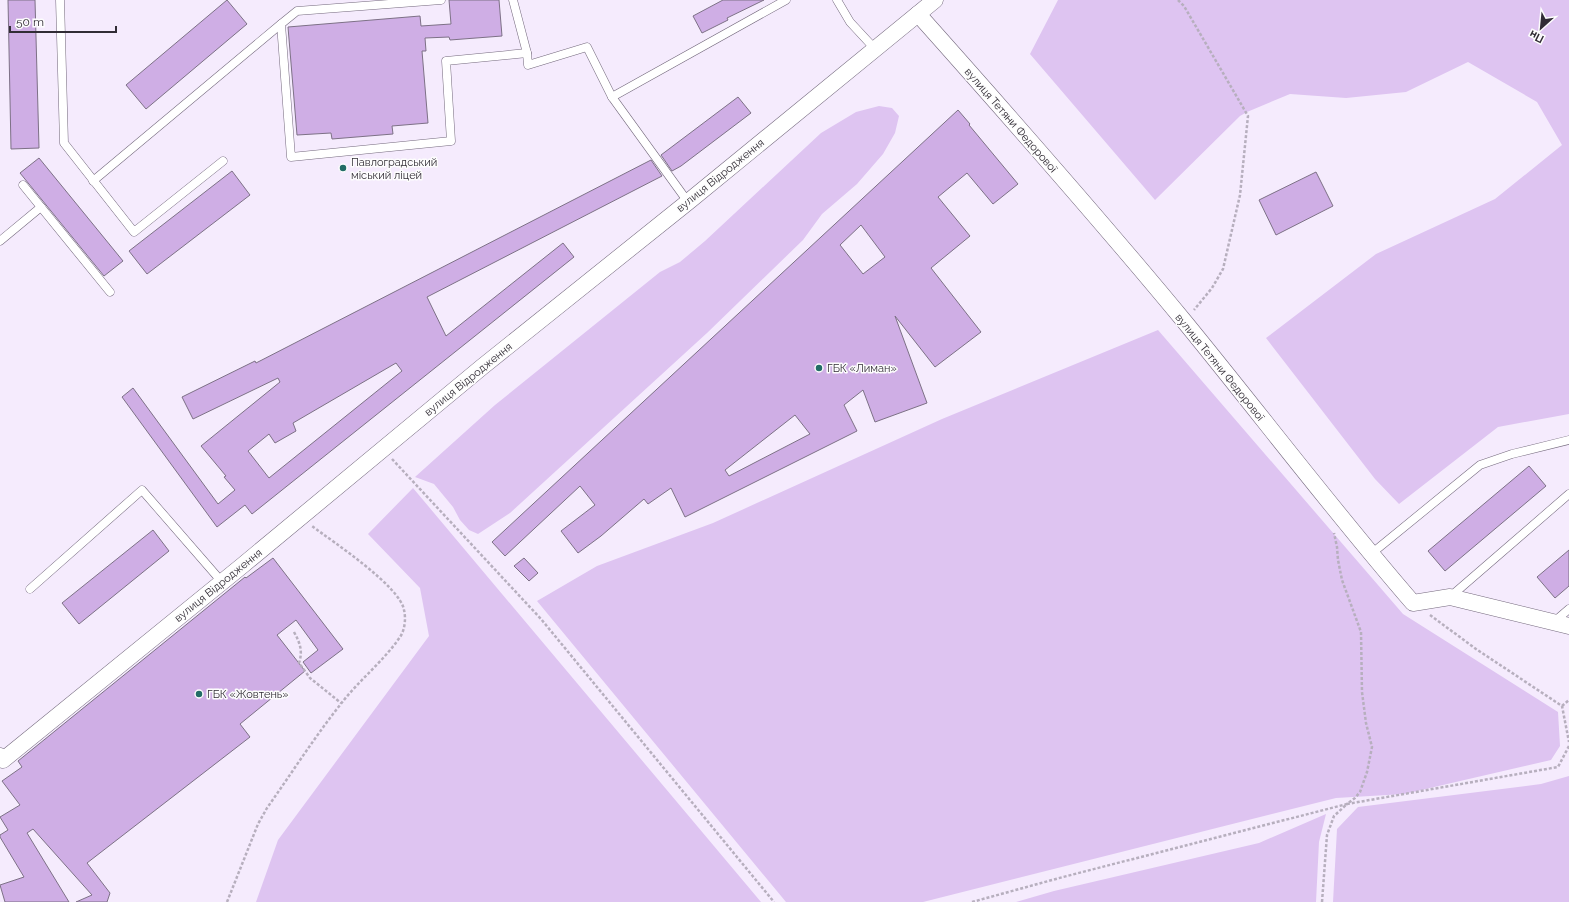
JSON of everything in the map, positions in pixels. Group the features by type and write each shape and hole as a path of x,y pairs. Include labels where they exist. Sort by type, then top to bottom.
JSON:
{"street":[{"name":"вулиця Відродження","path":"2,758 222,582 488,362 688,202 935,0"},
{"name":"вулиця Тетяни Федорової","path":"918,14 995,101 1184,321 1340,516 1413,603"},
{"path":"1413,603 1450,597 1569,626"}],"lane":[{"path":"60,0 64,144 134,232 223,161"},
{"path":"94,181 297,11 441,0"},
{"path":"514,0 527,53 528,65 587,47 612,97 688,202"},
{"path":"612,97 786,0"},
{"path":"837,0 850,22 875,49"},
{"path":"281,24 291,157 451,141 446,60 527,53"},
{"path":"23,185 110,292"},
{"path":"0,240 41,208"},
{"path":"1371,554 1480,465 1512,454 1569,440"},
{"path":"30,589 142,490 222,582"},
{"path":"1450,597 1569,494"},
{"path":"1553,622 1569,609"}],"path":[{"path":"1178,0 1184,6 1248,116 1240,195 1223,269 1212,288 1184,321"},
{"path":"383,449 541,619 774,902"},
{"path":"1322,902 1327,835 1334,816 1360,792 1368,772 1372,747 1366,723 1362,692 1361,632 1342,580 1333,529 1340,516"},
{"path":"227,902 258,824 267,808 341,704 401,635 405,623 404,609 398,596 382,580 300,517"},
{"path":"1413,603 1476,649 1562,706 1569,742"},
{"path":"294,632 300,643 301,656 299,663 310,678 341,704"},
{"path":"1562,706 1569,700"},
{"path":"972,902 1062,877 1347,804 1558,767 1569,746"}],"shaded area":[{"path":"1058,0 1569,0 1569,414 1498,427 1399,504 1375,479 1266,338 1376,254 1495,199 1562,145 1537,102 1468,62 1406,92 1346,98 1290,94 1240,116 1155,200 1030,54"},
{"path":"879,106 892,108 899,116 895,133 883,154 857,184 822,214 803,240 707,333 510,513 478,534 469,530 460,520 453,507 434,484 415,477 495,405 660,272 680,262 705,241 821,133 856,112"},
{"path":"1158,330 1403,614 1558,712 1560,746 1551,760 1404,794 1336,798 923,902 786,902 537,601 597,566 713,523 942,419"},
{"path":"413,488 761,902 256,902 278,840 429,636 420,588 368,534"},
{"path":"1569,776 1569,902 1333,902 1337,829 1358,807 1541,784"},
{"path":"1326,814 1319,842 1316,902 1016,902 1054,891 1259,843"}],"building":[{"path":"8,0 35,0 39,148 11,149"},
{"path":"227,0 247,24 146,109 126,85"},
{"path":"449,0 499,0 502,36 450,40 449,37 425,38 426,51 422,51 428,123 392,126 393,134 332,139 331,133 297,135 288,27 420,16 421,26 451,24"},
{"path":"723,0 764,0 727,18 728,20 702,33 693,16"},
{"path":"738,97 751,113 681,166 672,171 661,155"},
{"name":"ГБК «Лиман»","path":"958,110 1018,184 993,204 967,173 938,197 970,236 931,268 981,332 935,367 895,316 927,403 875,422 863,390 844,405 857,431 685,517 671,488 648,504 644,499 601,536 578,553 561,531 595,505 580,486 505,556 492,542","holes":["861,225 885,257 863,274 840,245","795,415 810,434 729,476 725,470"]},
{"path":"39,158 123,261 104,276 20,173"},
{"path":"651,160 662,176 427,297 446,336 563,243 574,257 252,514 245,505 217,527 122,397 133,388 218,504 235,490 224,477 226,476 201,446 280,382 278,378 193,419 182,397 255,361 256,363","holes":["396,363 402,371 269,478 248,451 269,434 275,443 296,431 293,423"]},
{"path":"232,171 250,195 147,274 129,251"},
{"path":"1316,172 1333,206 1276,235 1259,200"},
{"path":"1529,466 1546,486 1445,571 1428,551"},
{"path":"153,530 169,551 79,624 62,603"},
{"path":"1569,550 1569,586 1555,598 1537,577"},
{"name":"ГБК «Жовтень»","path":"273,558 343,649 311,673 303,662 318,650 296,620 277,635 305,671 240,724 250,737 87,863 110,893 107,902 76,902 92,895 33,829 27,833 69,902 5,902 0,885 24,877 0,837 0,835 8,830 0,817 20,805 2,781 22,767 18,761 245,577 246,578"},
{"path":"524,558 538,573 529,581 514,566"}],"place":[{"name":"Павлоградський міський ліцей","path":"343,168"},
{"name":"ГБК «Лиман»","path":"819,368"},
{"name":"ГБК «Жовтень»","path":"199,694"}]}
